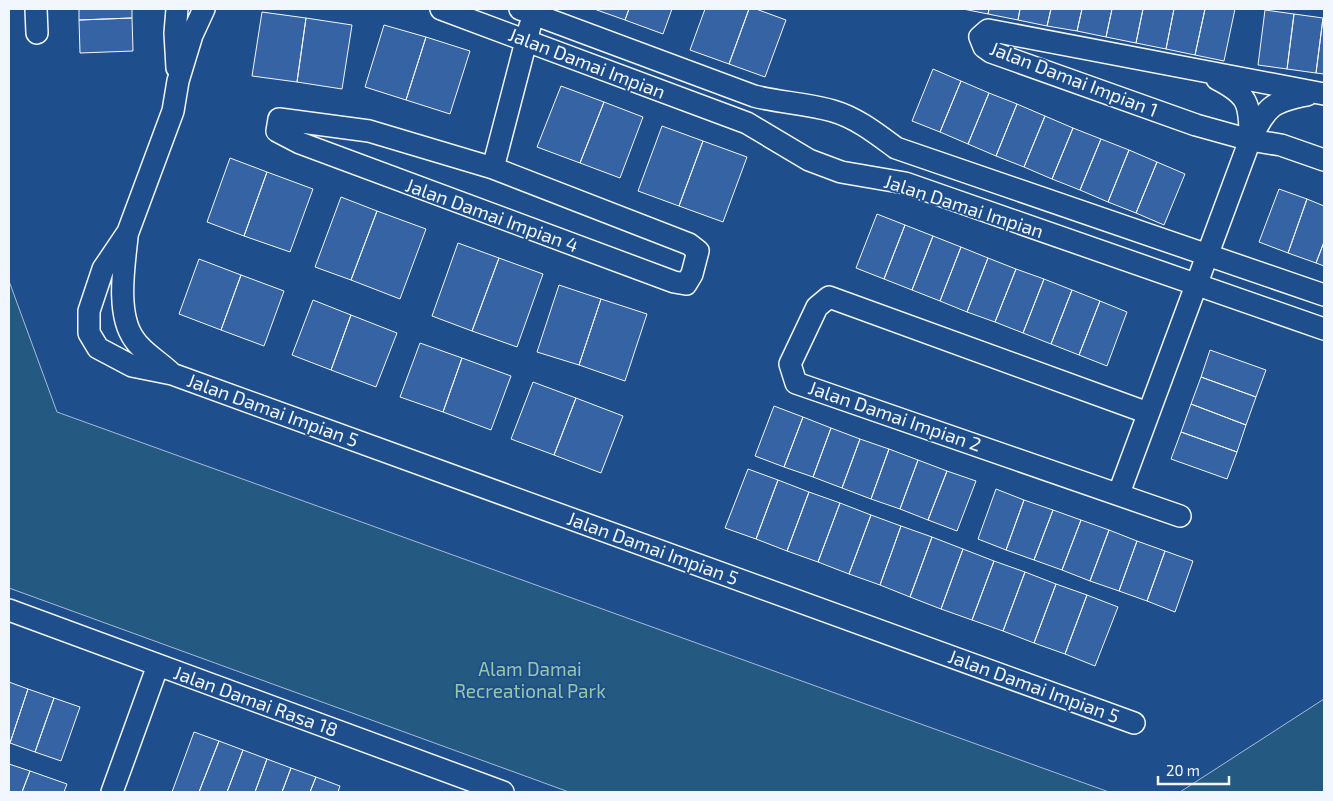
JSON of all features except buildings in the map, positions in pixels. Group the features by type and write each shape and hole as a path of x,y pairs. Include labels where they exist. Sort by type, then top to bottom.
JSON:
{"street":[{"path":"36,9 37,33"},
{"path":"177,9 175,33 178,81"},
{"path":"172,374 132,366 98,348 89,333 89,311 103,269 128,232 173,111 178,81 192,35 204,9"},
{"name":"Jalan Damai Impian","path":"441,9 747,123 808,160 842,172 904,183 1324,329"},
{"path":"492,168 531,10"},
{"name":"Jalan Damai Impian","path":"531,10 754,96 780,103 813,105 836,111 855,120 896,148 1324,295"},
{"name":"Jalan Damai Impian 1","path":"1322,94 988,30 980,37 984,47 991,52 1196,125 1250,140 1281,145 1324,160"},
{"name":"Jalan Damai Impian 1","path":"1205,73 1243,96 1250,109 1250,140"},
{"name":"Jalan Damai Impian 1","path":"1250,140 1265,112 1281,100 1322,94"},
{"name":"Jalan Damai Impian 4","path":"279,119 369,131 492,168 689,244 698,251 692,274 686,284 674,282 310,147 277,132 279,119"},
{"path":"1119,493 1250,140"},
{"path":"128,232 122,283 124,313 133,339 172,374"},
{"name":"Jalan Damai Impian 2","path":"1148,413 828,297 817,307 790,364 796,383 1119,493 1180,516"},
{"name":"Jalan Damai Impian 5","path":"172,374 1134,723"},
{"name":"Jalan Damai Rasa 18","path":"9,610 503,792"},
{"path":"112,792 158,665"}],"green space":[{"name":"Alam Damai Recreational Park","path":"9,281 57,412 1109,792 569,792 9,588"},
{"path":"1324,699 1324,792 1180,792"}]}
